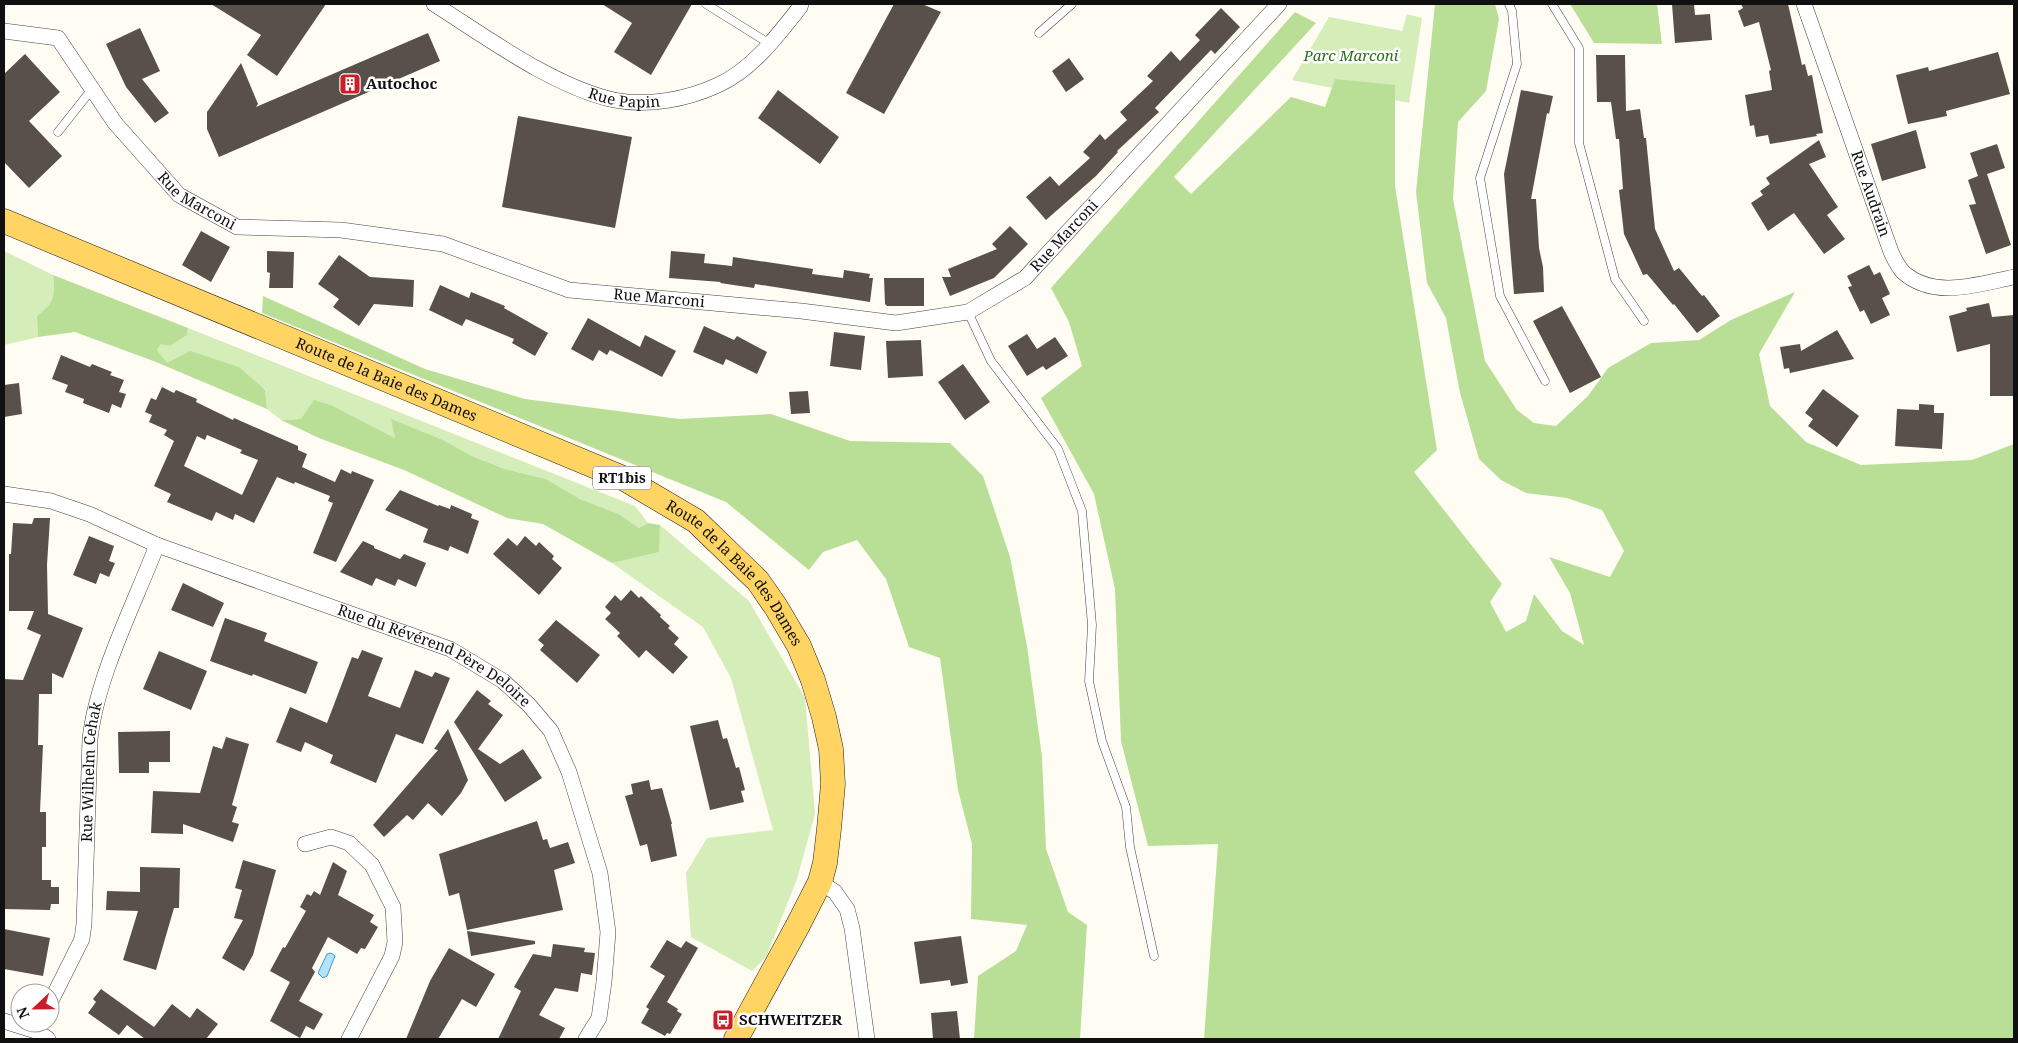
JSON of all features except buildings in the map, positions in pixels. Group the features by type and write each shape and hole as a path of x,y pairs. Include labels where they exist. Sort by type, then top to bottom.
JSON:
{"main road":[{"name":"Route de la Baie des Dames","path":"4,220 624,478 696,521 758,581 799,646 813,680 831,749 833,784 825,863 820,882 736,1039"}],"street":[{"name":"Rue Papin","path":"434,4 561,81 591,93 616,100 644,102 682,98 719,85 745,68 770,44 801,4"},
{"name":"Rue Marconi","path":"4,31 58,38 115,123 179,195 236,227 341,230 443,244 569,290 801,311 896,323 968,312 1025,278 1280,4"},
{"name":"Rue Audrain","path":"1804,4 1891,252 1901,271 1920,284 1944,289 2014,277"},
{"name":"Rue du Révérend Père Deloire","path":"4,494 50,501 88,514 157,545 450,649 503,681 542,718 551,731 569,772 600,873 608,932 604,982 599,1018 586,1039"},
{"name":"Rue Wilhelm Cehak","path":"60,984 82,939 84,924 92,721 113,654 157,545"},
{"path":"305,844 331,837 348,844 372,865 393,907 396,942 392,956 349,1039"},
{"path":"820,882 835,892 847,909 852,928 867,1039"}],"lane":[{"path":"706,4 770,44"},
{"path":"1039,33 1072,4"},
{"path":"1509,4 1512,11 1517,64 1480,178 1500,296 1545,380"},
{"path":"1552,4 1579,48 1579,143 1615,279 1644,321"},
{"path":"58,132 92,89"},
{"path":"968,312 991,361 1058,449 1082,511 1092,626 1089,681 1102,741 1126,807 1130,847 1154,956"}],"green space":[{"path":"1435,4 1495,4 1499,19 1486,91 1458,122 1453,199 1485,361 1517,410 1534,423 1556,426 1588,396 1608,368 1651,343 1699,340 1731,320 1795,292 1759,354 1770,406 1806,442 1861,465 1972,460 2014,444 2014,1039 1204,1039 1218,844 1148,846 1121,741 1115,589 1094,494 1041,398 1082,366 1069,322 1051,288 1295,12 1316,23 1174,177 1191,194 1291,97 1325,107 1335,79 1395,85 1395,186 1437,450 1414,472 1502,584 1490,602 1506,632 1526,621 1534,594 1562,631 1584,645 1570,593 1549,557 1610,577 1624,551 1602,510 1567,498 1526,493 1501,480 1479,459 1460,393 1446,318 1427,283 1416,192"},
{"path":"1570,4 1657,4 1662,44 1594,43"},
{"name":"Parc Marconi","path":"1407,14 1422,18 1409,103 1292,80 1329,17 1402,31"},
{"path":"4,251 53,275 54,289 50,303 37,316 38,337 4,345"},
{"path":"53,275 188,328 187,335 170,346 161,344 157,350 167,363 190,351 239,367 265,390 267,409 156,362 75,332 38,337 37,316 47,307 52,299 54,289"},
{"path":"263,296 425,369 525,399 679,419 771,414 850,441 950,443 983,476 1010,557 1027,646 1042,757 1046,849 1068,912 1087,925 1080,1039 974,1039 978,976 1016,951 1027,925 971,919 972,844 958,790 940,658 909,647 886,579 857,540 823,552 809,570 726,502 262,313"},
{"path":"188,328 635,506 648,523 639,528 619,514 580,499 546,479 505,469 474,457 443,440 392,420 395,438 333,406 301,419 281,420 267,409 265,389 167,364 157,350 161,343 170,346 187,335"},
{"path":"314,400 333,406 395,438 391,419 443,440 474,457 505,469 546,479 580,499 619,514 639,528 648,523 660,525 659,552 612,563 543,524 507,518 404,470 319,438 281,420 301,419"},
{"path":"660,525 749,601 805,698 815,814 797,879 766,957 752,971 691,937 686,873 707,838 773,830 731,678 703,627 612,563 658,552"}],"water":[{"path":"331,953 335,956 327,976 323,978 318,973 327,954"}],"place":[{"name":"Autochoc","path":"350,84"},
{"name":"SCHWEITZER","path":"723,1020"}]}
